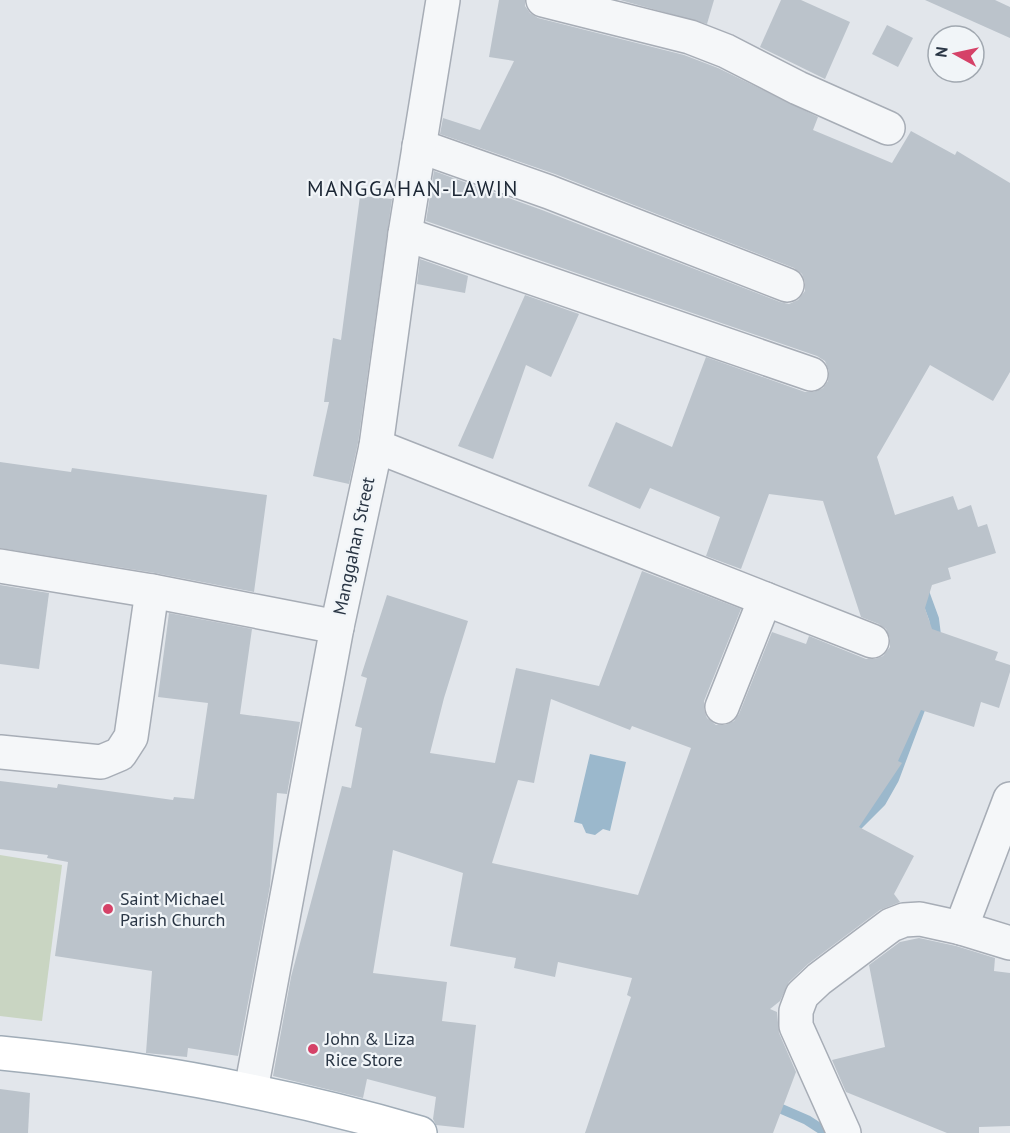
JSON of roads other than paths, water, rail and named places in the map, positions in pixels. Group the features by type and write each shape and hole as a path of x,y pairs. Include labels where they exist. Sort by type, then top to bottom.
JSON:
{"main road":[{"path":"0,1053 134,1068 251,1090 420,1133"}],"street":[{"name":"Manggahan Street","path":"251,1090 337,627 376,446 405,234 443,0"},
{"path":"543,0 690,37 726,51 798,88 888,128"},
{"path":"419,147 549,192 787,285"},
{"path":"405,234 811,374"},
{"path":"376,446 872,641"},
{"path":"0,566 152,591 337,627"},
{"path":"0,752 101,762 120,754 131,737 152,591"},
{"path":"722,707 765,599"},
{"path":"961,928 1010,799"},
{"path":"844,1133 796,1026 796,1011 802,995 819,979 891,925 904,920 920,919 961,928 1010,943"}],"water":[{"path":"590,754 626,762 610,831 603,829 595,835 586,833 582,824 574,822"}],"waterway":[{"path":"923,589 934,619 937,643"},
{"path":"857,826 881,802 894,779 922,704"},
{"path":"770,1104 807,1120 827,1133"}],"place":[{"name":"Saint Michael Parish Church","path":"108,909"},
{"name":"John & Liza Rice Store","path":"313,1049"}],"district":[{"name":"MANGGAHAN-LAWIN","path":"413,189"}]}
